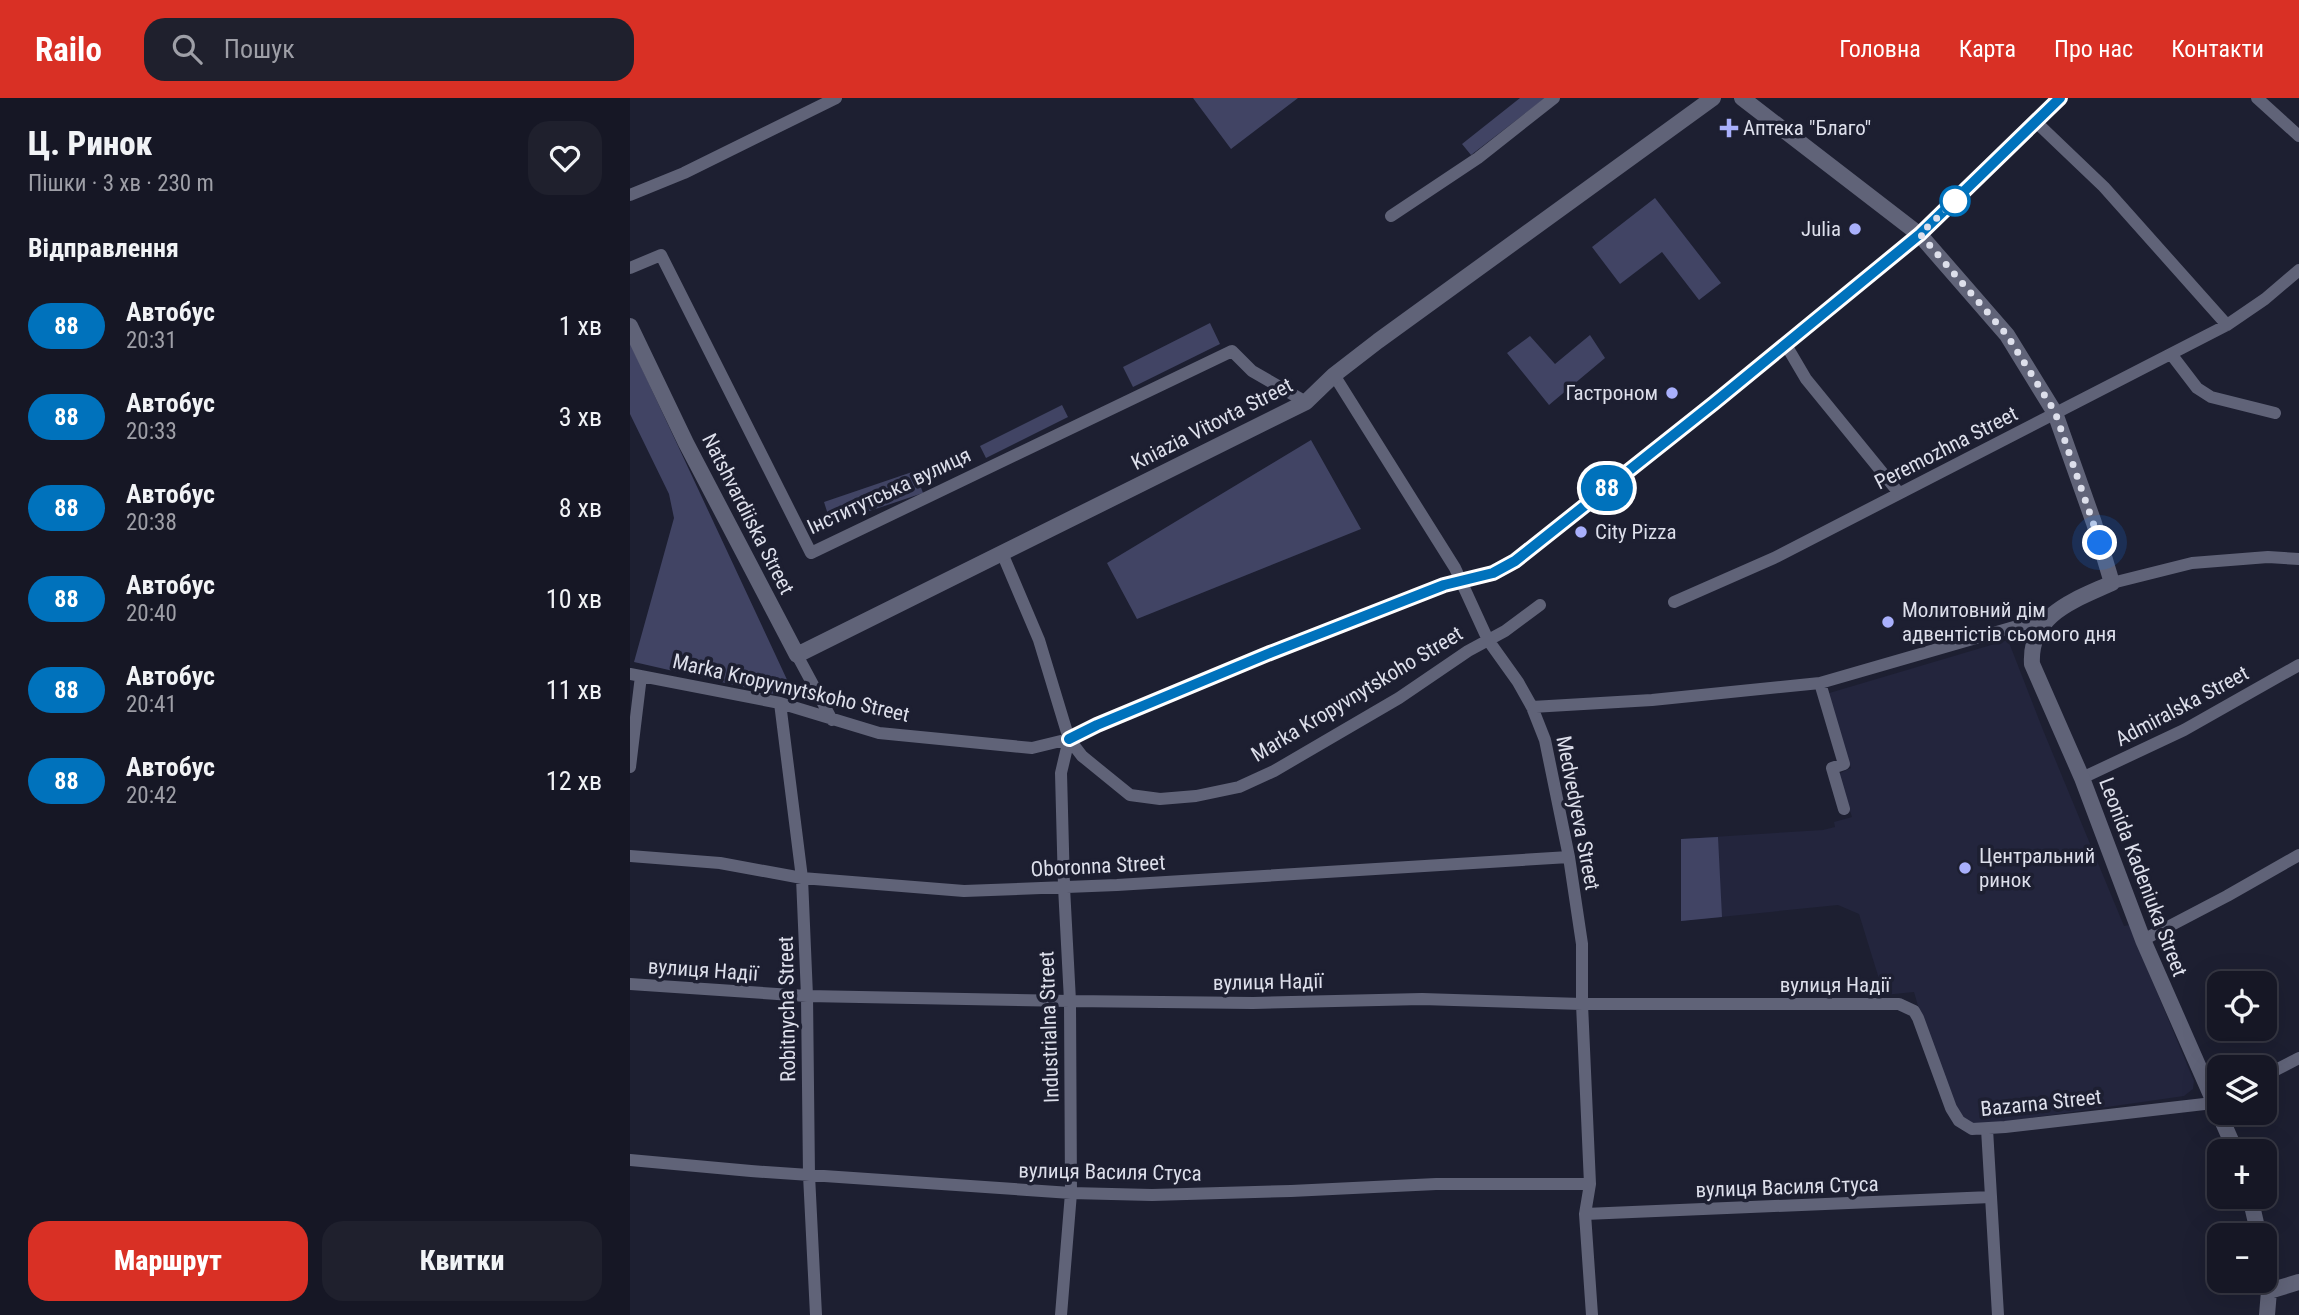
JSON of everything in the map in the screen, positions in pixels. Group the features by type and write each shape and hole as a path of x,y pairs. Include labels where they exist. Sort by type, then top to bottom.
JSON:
{"street":[{"path":"630,195 684,173 836,98"},
{"path":"1391,216 1478,158 1554,98"},
{"name":"Kniazia Vitovta Street","path":"797,655 1306,402 1334,375 1713,98"},
{"path":"1742,98 1920,234 2007,335 2055,412 2112,583"},
{"path":"1002,553 1039,640 1069,739 1270,653 1462,580 1493,573 1515,561 1786,345 1920,234 2060,98"},
{"path":"2257,98 2299,136"},
{"path":"2035,121 2104,187 2227,325"},
{"name":"Інститутська вулиця","path":"630,268 661,255 811,553 1232,351 1252,371 1306,402"},
{"name":"Peremozhna Street","path":"1674,602 1774,558 2227,325 2265,299 2299,270"},
{"name":"Natshvardiiska Street","path":"630,326 687,443 832,720"},
{"path":"1786,345 1806,379 1899,493"},
{"path":"2171,354 2197,388 2211,397 2275,413"},
{"name":"Medvedyeva Street","path":"1334,375 1462,580 1488,640 1532,706 1545,740 1569,857 1582,944 1590,1184 1585,1214 1592,1315"},
{"path":"1532,706 1693,697 1820,683 2049,617 2064,605 2112,583 2192,563 2268,557 2299,559"},
{"name":"Marka Kropyvnytskoho Street","path":"636,675 780,703 879,733 1032,748 1069,739 1082,756 1130,795 1160,799 1239,787 1274,771 1399,698 1541,605"},
{"name":"Leonida Kadeniuka Street","path":"2049,617 2034,644 2032,664 2082,778 2143,940 2207,1081"},
{"name":"Admiralska Street","path":"2082,778 2184,730 2299,665"},
{"path":"630,767 636,675"},
{"path":"1820,683 1844,764 1832,768 1844,808"},
{"name":"Robitnycha Street","path":"780,703 802,878 807,996 809,1175 816,1315"},
{"name":"Industrialna Street","path":"1062,1315 1071,1194 1070,1001 1061,773 1069,739"},
{"path":"2143,940 2299,855"},
{"name":"Oboronna Street","path":"630,856 720,863 802,878 964,891 1569,857"},
{"name":"вулиця Надії","path":"630,984 807,996 1070,1001 1253,1003 1422,999 1582,1004 1899,1004 1907,1007"},
{"name":"Bazarna Street","path":"1907,1007 1914,1012 1923,1028 1932,1059 1959,1121 1972,1129 2207,1102"},
{"path":"2277,1069 2299,1058"},
{"path":"1987,1129 1998,1315"},
{"name":"вулиця Василя Стуса","path":"630,1160 1071,1194 1166,1195 1436,1184 1590,1184"},
{"name":"вулиця Василя Стуса","path":"1585,1214 1991,1197"},
{"path":"2277,1289 2299,1282"},
{"path":"2267,1315 2269,1293"}],"shaded area":[{"path":"1193,98 1298,98 1231,149"},
{"path":"1520,98 1545,98 1471,155 1462,144"},
{"path":"1655,198 1721,283 1699,300 1662,252 1620,284 1592,247"},
{"path":"1210,323 1220,344 1133,387 1123,367"},
{"path":"1590,335 1605,358 1549,405 1507,353 1530,336 1555,364"},
{"path":"630,343 796,699 634,662 674,518 669,494 630,414"},
{"path":"1062,405 1068,417 986,458 980,446"},
{"path":"1311,440 1361,529 1137,619 1107,563"},
{"path":"915,471 923,493 831,524 824,502"},
{"name":"Центральний ринок","path":"2008,640 2124,926 2129,925 2194,1081 2193,1089 2184,1096 1974,1126 1959,1115 1931,1051 1914,992 1884,995 1859,914 1838,905 1681,921 1681,839 1823,830 1835,827 1834,822 1852,817 1838,774 1851,768 1826,694"},
{"path":"1718,837 1722,917 1681,921 1681,839"}],"bus line":[{"name":"88","path":"1069,739 1270,653 1444,585 1493,573 1515,561 1920,234 2060,98"}],"place":[{"name":"Аптека \"Благо\"","path":"1729,128"},
{"name":"Julia","path":"1855,229"},
{"name":"Гастроном","path":"1672,393"},
{"name":"City Pizza","path":"1581,532"},
{"name":"Молитовний дім адвентістів сьомого дня","path":"1888,622"},
{"name":"Центральний ринок","path":"1965,868"}],"route":[{"path":"1955,201 1920,234 2007,335 2055,412 2100,543"}]}
